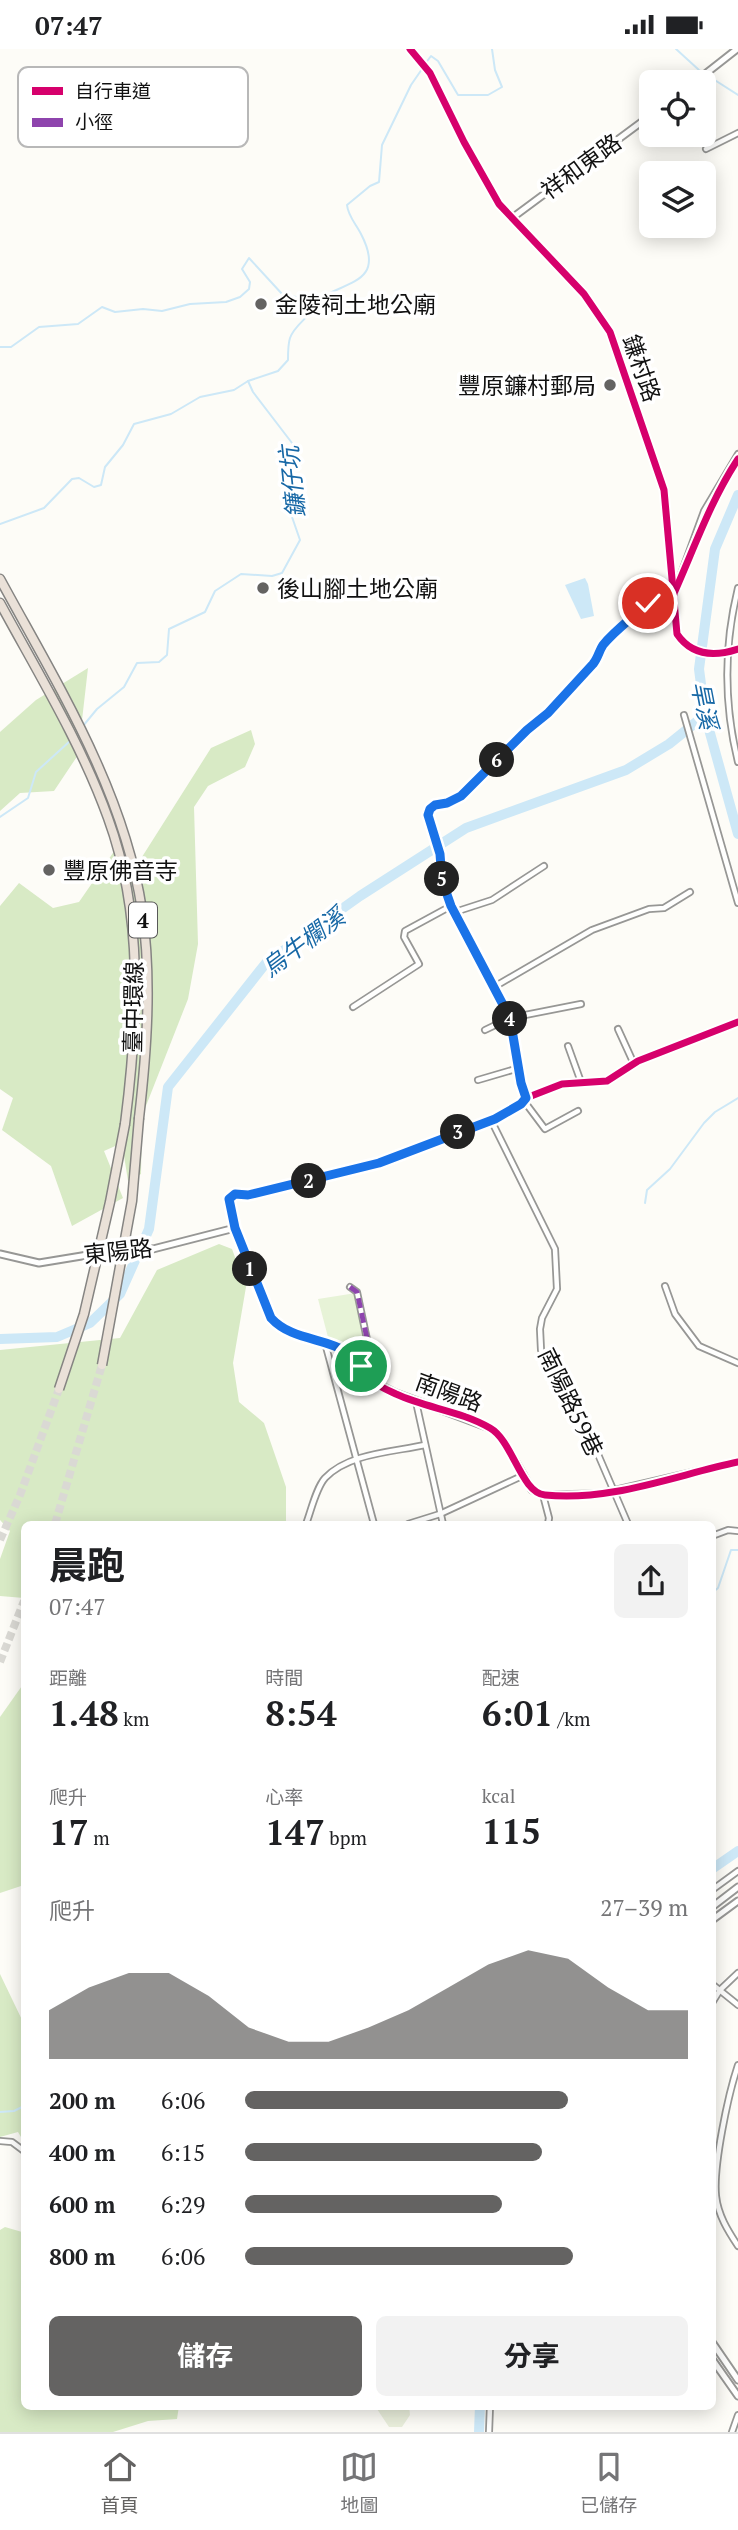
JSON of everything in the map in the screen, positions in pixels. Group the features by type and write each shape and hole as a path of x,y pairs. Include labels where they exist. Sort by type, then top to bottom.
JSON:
{"highway":[{"name":"臺中環線","path":"0,579 81,729 119,818 138,885 142,913 147,1049 132,1201 102,1365"},
{"name":"臺中環線","path":"0,603 72,738 109,819 126,887 133,933 136,976 134,1051 125,1124 84,1314 58,1389"}],"street":[{"name":"鎌村路","path":"410,49 430,73 499,204 584,294 610,332 664,490 677,634 687,646 697,652 729,652"},
{"path":"710,70 737,49"},
{"name":"祥和東路","path":"512,218 639,124"},
{"path":"706,149 738,133"},
{"path":"579,1111 545,1129 525,1099 510,1018 453,909 442,880 440,854 428,815 435,805 461,796 527,730 548,713 593,664 600,649 609,639 661,594 674,594 704,511 738,454"},
{"path":"738,588 729,624 727,701 738,762"},
{"path":"729,652 738,649"},
{"path":"684,715 738,903"},
{"path":"353,1007 419,964 404,937 405,931 453,909 492,900 544,866"},
{"path":"494,987 592,930 649,909 664,908 690,892"},
{"path":"485,1030 510,1018 581,1004"},
{"path":"491,1120 525,1099 562,1084 607,1081 667,1048 738,1022"},
{"path":"618,1030 635,1064"},
{"path":"568,1047 581,1082"},
{"path":"478,1080 519,1068"},
{"name":"南陽路","path":"491,1120 379,1163 248,1195 235,1194 229,1199 229,1203 235,1228 271,1318 286,1329 349,1353 376,1383 416,1402 442,1408 492,1429 504,1441 532,1490 543,1495"},
{"name":"南陽路59巷","path":"491,1120 555,1249 557,1289 542,1318 541,1350 550,1367 569,1387 627,1521"},
{"name":"東陽路","path":"0,1254 39,1263 101,1252 163,1247 235,1228"},
{"path":"665,1286 675,1314 699,1346 738,1363"},
{"path":"350,1287 357,1292 376,1383"},
{"path":"325,1343 373,1521"},
{"path":"416,1402 442,1521"},
{"path":"307,1521 324,1479 342,1465 425,1445"},
{"path":"548,1521 543,1495 586,1495 612,1491 738,1462"},
{"path":"418,1521 440,1514 524,1475"},
{"path":"716,1534 727,1530 738,1531"},
{"path":"716,1887 738,1871"},
{"path":"716,1904 738,1887"},
{"path":"716,1917 738,1901"},
{"path":"716,1996 738,1973"},
{"path":"716,1987 738,2005"},
{"path":"716,2158 738,2065"},
{"path":"0,2141 12,2142 21,2149"},
{"path":"716,2186 719,2211 738,2246"},
{"path":"716,2347 735,2371 738,2380"},
{"path":"716,2365 738,2396"},
{"path":"725,2378 735,2371"},
{"path":"489,2432 490,2410"},
{"path":"732,2432 738,2415"}],"green space":[{"path":"88,668 78,755 54,791 20,793 0,811 0,732 36,700"},
{"path":"251,730 255,744 245,767 208,786 194,807 198,944 188,999 142,1116 141,1174 128,1181 122,1143 104,1151 123,1198 72,1226 51,1166 2,1130 13,1098 0,1089 0,906 19,883 53,908 79,902 115,850 135,868 211,748"},
{"path":"219,1244 232,1249 246,1287 233,1363 239,1402 264,1423 286,1487 286,1521 21,1521 21,1598 0,1596 0,1559 10,1531 0,1520 0,1350 120,1338 157,1270"},
{"path":"356,1293 372,1358 363,1362 354,1353 329,1341 318,1299"},
{"path":"21,1687 21,1886 0,1893 0,1717"},
{"path":"0,1974 21,2018 21,2137 18,2132 0,2137"},
{"path":"5,2227 21,2232 21,2410 178,2410 177,2419 148,2421 113,2432 0,2432 0,2230"},
{"path":"378,2410 409,2410 410,2415 402,2427 389,2427"}],"water":[{"path":"585,578 594,616 581,619 565,585"}],"waterway":[{"name":"鐮仔坑","path":"425,64 431,56 438,61 458,95 488,95 502,87 495,70 492,49"},
{"path":"676,49 699,70 738,95"},
{"name":"鐮仔坑","path":"83,726 97,709 124,687 137,663 159,662 167,655 169,629 205,612 215,591 241,574 272,576 282,573 300,540 292,517 296,495 292,443 253,392 248,381 278,371 288,360 290,338 311,312 316,300 360,278 366,271 369,262 368,250 347,205 379,182 382,145 411,85 422,69"},
{"path":"0,347 11,347 39,327 78,324 102,307 115,312 143,309 162,311 190,304 226,302 240,297 249,289 250,282 242,269 249,258 283,295 316,300"},
{"path":"0,524 44,508 72,479 79,478 94,487 101,485 105,467 123,445 134,424 171,414 200,397 234,390 248,381"},
{"name":"旱溪","path":"738,495 715,549 699,669 705,715 738,834"},
{"name":"烏牛欄溪","path":"0,1339 57,1337 90,1323 120,1294 149,1229 168,1087 266,963 360,896 466,828 626,770 669,744 705,715"},
{"name":"鐮仔坑","path":"0,817 28,798 36,772 70,741"},
{"path":"645,1203 647,1190 670,1169 704,1123 715,1112 738,1098"},
{"path":"716,1590 731,1550 738,1550"},
{"name":"旱溪","path":"716,1866 738,1851"},
{"path":"0,2112 21,2108"},
{"name":"旱溪","path":"479,2432 480,2410"}],"tunnel":[{"path":"56,1521 102,1365"},
{"path":"0,1540 20,1495 59,1389"},
{"path":"0,1662 21,1609"}],"marked path":[{"path":"350,1287 357,1292 376,1380"}],"cycle path":[{"path":"410,49 430,73 499,204 584,294 610,332 664,490 677,634 689,647 704,653 738,649"},
{"path":"675,591 711,507 738,459"},
{"path":"526,1098 510,1018 451,906 442,880 440,854 428,815 435,805 461,796 527,730 548,713 593,664 603,645 627,621 658,596 674,594"},
{"path":"738,1022 638,1061 607,1081 562,1084 526,1098 495,1119 379,1163 249,1195 235,1194 229,1199 248,1266 264,1304 279,1326 348,1353 373,1380 386,1389 407,1399 467,1417 490,1428 505,1444 523,1476 537,1492 545,1495 594,1495 643,1486 738,1462"}],"place":[{"name":"金陵祠土地公廟","path":"261,304"},
{"name":"豐原鐮村郵局","path":"610,385"},
{"name":"後山腳土地公廟","path":"263,588"},
{"name":"豐原佛音寺","path":"49,870"}],"route":[{"path":"361,1366 349,1353 299,1336 271,1318 235,1228 229,1199 235,1194 248,1195 379,1163 495,1119 521,1104 526,1098 510,1018 451,906 442,880 440,854 428,815 435,805 461,796 527,730 548,713 593,664 600,649 609,639 648,603"}]}
